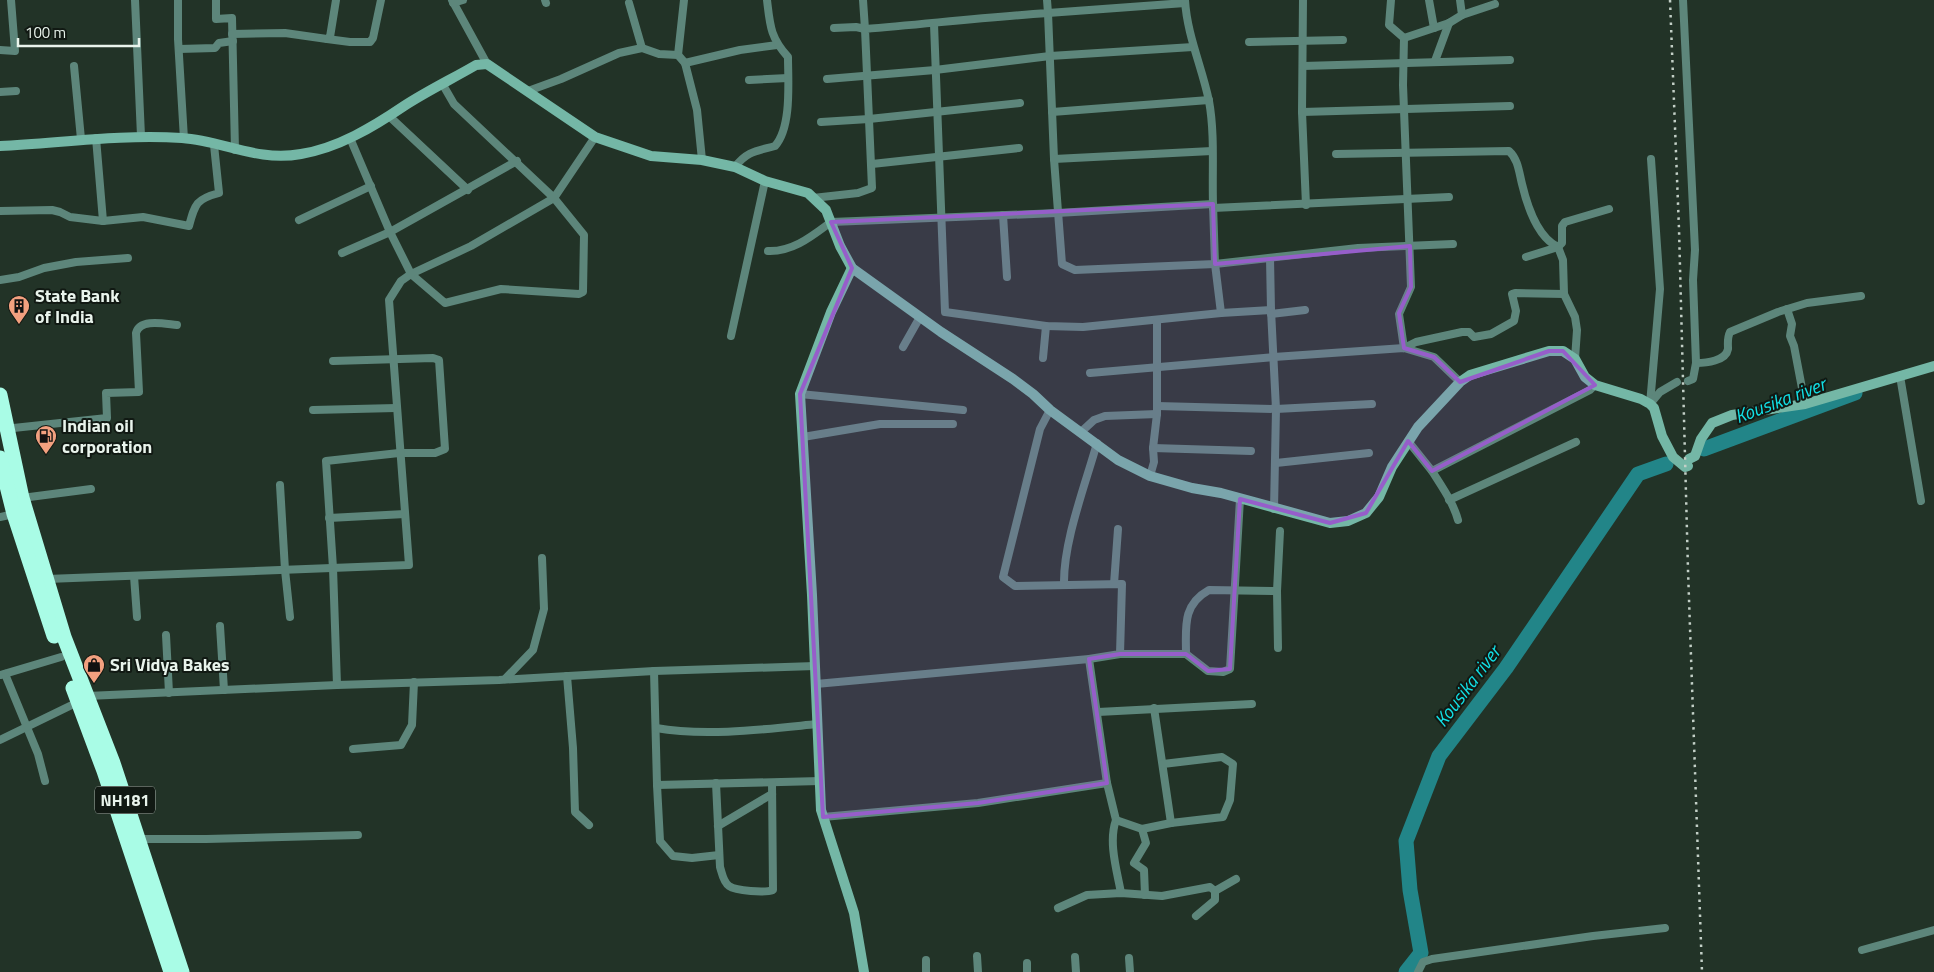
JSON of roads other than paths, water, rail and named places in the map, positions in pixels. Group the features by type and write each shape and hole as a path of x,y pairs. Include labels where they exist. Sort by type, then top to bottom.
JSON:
{"highway":[{"name":"NH181","path":"0,395 3,422 22,498 104,771 170,952 182,972"},
{"name":"NH181","path":"1,465 7,516 61,657 82,699 139,839 155,907"},
{"name":"NH181","path":"170,952 171,972"}],"street":[{"path":"0,50 15,51 11,0"},
{"path":"135,0 141,136"},
{"path":"178,0 184,139"},
{"path":"216,0 216,19 232,18 235,150"},
{"path":"327,39 330,37 336,0"},
{"path":"179,49 216,48 219,43 232,38 285,33 342,42 370,42 373,38 381,0"},
{"path":"463,0 452,2 487,64 595,137 651,156 702,160 735,167 765,181 808,193 826,210 840,246 852,268 920,318 1013,379 1050,410 1118,460 1150,476 1330,523 1348,521 1366,513 1378,498 1392,467 1418,426 1460,382 1470,376 1549,351 1563,350 1575,359 1585,377 1595,385 1641,399 1652,406"},
{"path":"678,55 684,0"},
{"path":"735,167 742,157 775,146 783,132 788,98 788,56 777,45 770,31 767,0"},
{"path":"814,198 858,193 872,188 863,0"},
{"path":"1047,0 1057,213 1062,264 1075,270 1215,264 1358,248 1453,244"},
{"path":"1302,0 1304,41 1302,112 1306,205"},
{"path":"1391,0 1389,25 1404,38"},
{"path":"1429,0 1434,28"},
{"path":"1460,0 1462,15"},
{"path":"1683,0 1696,250 1693,280 1696,363 1693,379 1688,381"},
{"path":"834,28 856,27 865,29 934,24 999,16 1185,2 1193,47 1209,100 1215,264 1220,313"},
{"path":"630,3 642,48"},
{"path":"1404,38 1449,23 1481,4 1495,4"},
{"path":"1435,61 1449,23"},
{"path":"934,24 945,312 1046,326 1083,327 1157,321 1220,313 1305,310"},
{"path":"1404,38 1402,62 1411,287 1400,314 1404,348"},
{"path":"1249,42 1343,40"},
{"path":"686,63 740,50 777,45"},
{"path":"827,80 935,70 1050,56 1193,47"},
{"path":"528,91 619,54 642,48 659,54 678,55 686,63 697,110 702,160"},
{"path":"1303,66 1510,60"},
{"path":"0,146 141,136 184,139 256,155 283,156 302,154 350,138 390,117 404,106 476,65 487,64"},
{"path":"74,66 81,139"},
{"path":"749,80 788,78"},
{"path":"350,138 390,232 411,274 445,303 501,289 579,294 583,292 584,235 554,198 517,161 454,104 443,85"},
{"path":"0,92 16,91"},
{"path":"1052,112 1209,100"},
{"path":"821,122 869,119 1020,103"},
{"path":"1302,112 1510,106"},
{"path":"390,117 468,190"},
{"path":"47,580 409,566 388,300 401,281 411,274 472,246 554,198 595,137"},
{"path":"96,138 103,221"},
{"path":"0,211 52,210 70,217 103,221 143,217 189,226 195,205 206,196 219,193 214,145"},
{"path":"872,164 1018,148"},
{"path":"1054,159 1212,151"},
{"path":"1336,154 1509,151 1515,156 1525,196 1537,225 1550,243 1558,247 1563,260 1564,294 1575,317 1577,330 1575,359"},
{"path":"1651,159 1660,289 1652,406 1662,436 1673,456 1685,467 1695,456 1701,439 1712,423 1732,415 1805,404 1934,366"},
{"path":"342,253 390,232 517,161"},
{"path":"731,336 765,181"},
{"path":"299,220 371,186"},
{"path":"768,251 782,252 807,240 831,222 1449,198"},
{"path":"1526,257 1558,247 1562,243 1562,226 1565,222 1609,209"},
{"path":"1003,215 1007,277"},
{"path":"0,280 19,277 44,268 76,262 128,258"},
{"path":"1270,258 1276,409 1274,508"},
{"path":"852,268 832,312 800,394 821,810 854,913 864,972"},
{"path":"1404,348 1416,342 1462,332 1469,332 1474,337 1500,330 1514,321 1516,311 1512,294 1515,292 1564,294"},
{"path":"1696,363 1705,363 1724,356 1728,351 1730,332 1787,309 1834,298 1861,296"},
{"path":"1787,309 1792,324 1790,336 1794,346 1805,404"},
{"path":"903,347 920,318"},
{"path":"1150,476 1154,462 1153,448 1157,410 1157,321"},
{"path":"3,422 107,418 106,393 139,392 137,328 142,324 177,325"},
{"path":"1043,358 1046,326"},
{"path":"1090,373 1404,348 1434,357 1460,382"},
{"path":"333,361 433,358 439,360 445,449 435,452 399,453 326,461 333,568 337,685"},
{"path":"1900,376 1921,501"},
{"path":"1652,406 1660,392 1677,382"},
{"path":"1432,471 1590,390 1595,385"},
{"path":"800,394 962,410"},
{"path":"1081,432 1094,420 1105,416 1157,410 1276,409 1372,404"},
{"path":"312,410 396,408"},
{"path":"1050,410 1040,429 1003,577 1015,586 1122,584 1120,654"},
{"path":"802,437 880,424 953,424"},
{"path":"1408,441 1432,471 1449,500 1454,504 1458,520"},
{"path":"1449,500 1576,442"},
{"path":"1064,585 1064,573 1072,531 1096,443"},
{"path":"1153,448 1251,451"},
{"path":"1276,464 1370,453"},
{"path":"280,485 290,617"},
{"path":"22,498 91,489"},
{"path":"816,684 1089,659 1120,654 1186,654 1208,671 1223,672 1230,669 1240,499"},
{"path":"329,518 405,514"},
{"path":"1114,584 1118,529"},
{"path":"1278,648 1277,591 1280,531"},
{"path":"505,680 533,650 544,609 542,558"},
{"path":"134,576 137,617"},
{"path":"1186,654 1188,612 1193,602 1209,590 1277,591"},
{"path":"220,626 224,690"},
{"path":"166,636 169,693"},
{"path":"45,781 28,726 2,674 61,657"},
{"path":"1089,659 1108,783 1116,820 1114,826 1114,853 1121,893"},
{"path":"0,740 82,699 224,690 505,680 654,671 815,666"},
{"path":"654,671 660,841 673,856 692,858 719,855"},
{"path":"567,676 573,748 575,812 589,825"},
{"path":"353,749 401,745 412,725 414,682"},
{"path":"1098,712 1252,704"},
{"path":"1154,708 1164,764 1164,783 1169,800 1171,823"},
{"path":"656,728 676,732 749,730 818,724"},
{"path":"1116,820 1142,829 1171,823 1224,817 1230,800 1233,764 1222,757 1164,764"},
{"path":"657,785 820,781"},
{"path":"716,783 720,868 724,881 730,887 760,892 773,890 772,783"},
{"path":"823,817 978,803 1108,783"},
{"path":"718,826 772,794"},
{"path":"1142,829 1146,843 1134,863 1144,870 1145,895"},
{"path":"139,839 206,840 358,835"},
{"path":"1216,891 1236,879"},
{"path":"1058,908 1087,895 1121,893 1162,896 1210,887 1216,891"},
{"path":"1196,916 1215,900 1216,891"},
{"path":"1418,972 1423,962 1432,959 1593,936 1665,928"},
{"path":"1862,950 1934,930"},
{"path":"977,956 978,972"},
{"path":"1076,957 1076,972"},
{"path":"1129,958 1130,972"},
{"path":"926,960 926,972"},
{"path":"1026,963 1027,972"}],"waterway":[{"name":"Kousika river","path":"1704,449 1855,393"},
{"name":"Kousika river","path":"1406,972 1421,953 1410,890 1406,841 1439,756 1506,668 1638,474 1666,464"}],"railway":[{"path":"1670,0 1702,972"}],"place":[{"name":"State Bank of India","path":"19,325"},
{"name":"Indian oil corporation","path":"46,455"},
{"name":"Sri Vidya Bakes","path":"94,684"}]}
